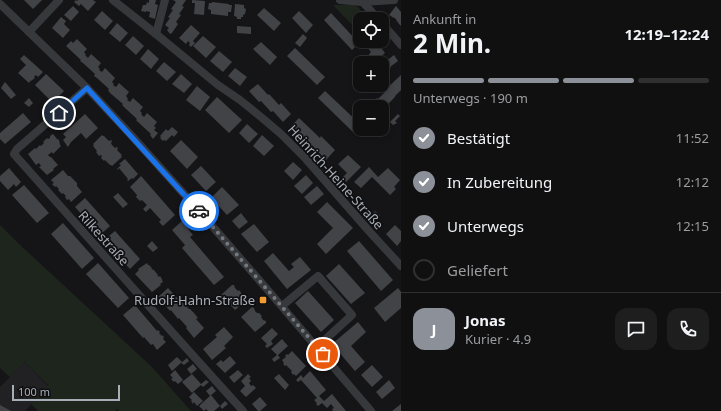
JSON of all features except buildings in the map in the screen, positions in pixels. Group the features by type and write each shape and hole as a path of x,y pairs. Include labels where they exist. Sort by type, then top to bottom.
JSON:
{"street":[{"path":"29,32 59,0"},
{"name":"Heinrich-Heine-Straße","path":"113,0 281,134 306,159 401,266"},
{"path":"156,34 165,0"},
{"path":"340,0 394,0"},
{"path":"362,1 372,12"},
{"path":"0,4 87,88 193,204 371,411"},
{"path":"389,32 401,45"},
{"name":"Rilkestraße","path":"87,88 17,149 14,154 243,411"},
{"path":"282,306 318,276 352,315 317,347"}],"shaded area":[{"path":"333,5 354,5 358,7 362,12 353,12 353,26"},
{"path":"0,225 151,366 191,411 119,411 117,409 115,411 38,411 31,404 48,385 25,362 10,377 0,368"},
{"path":"25,362 48,386 25,411 0,411 0,387"}],"way so far":[{"path":"199,211 323,354"}],"place":[{"name":"Rudolf-Hahn-Straße","path":"263,300"}],"route":[{"path":"59,113 87,88 199,211"}]}
